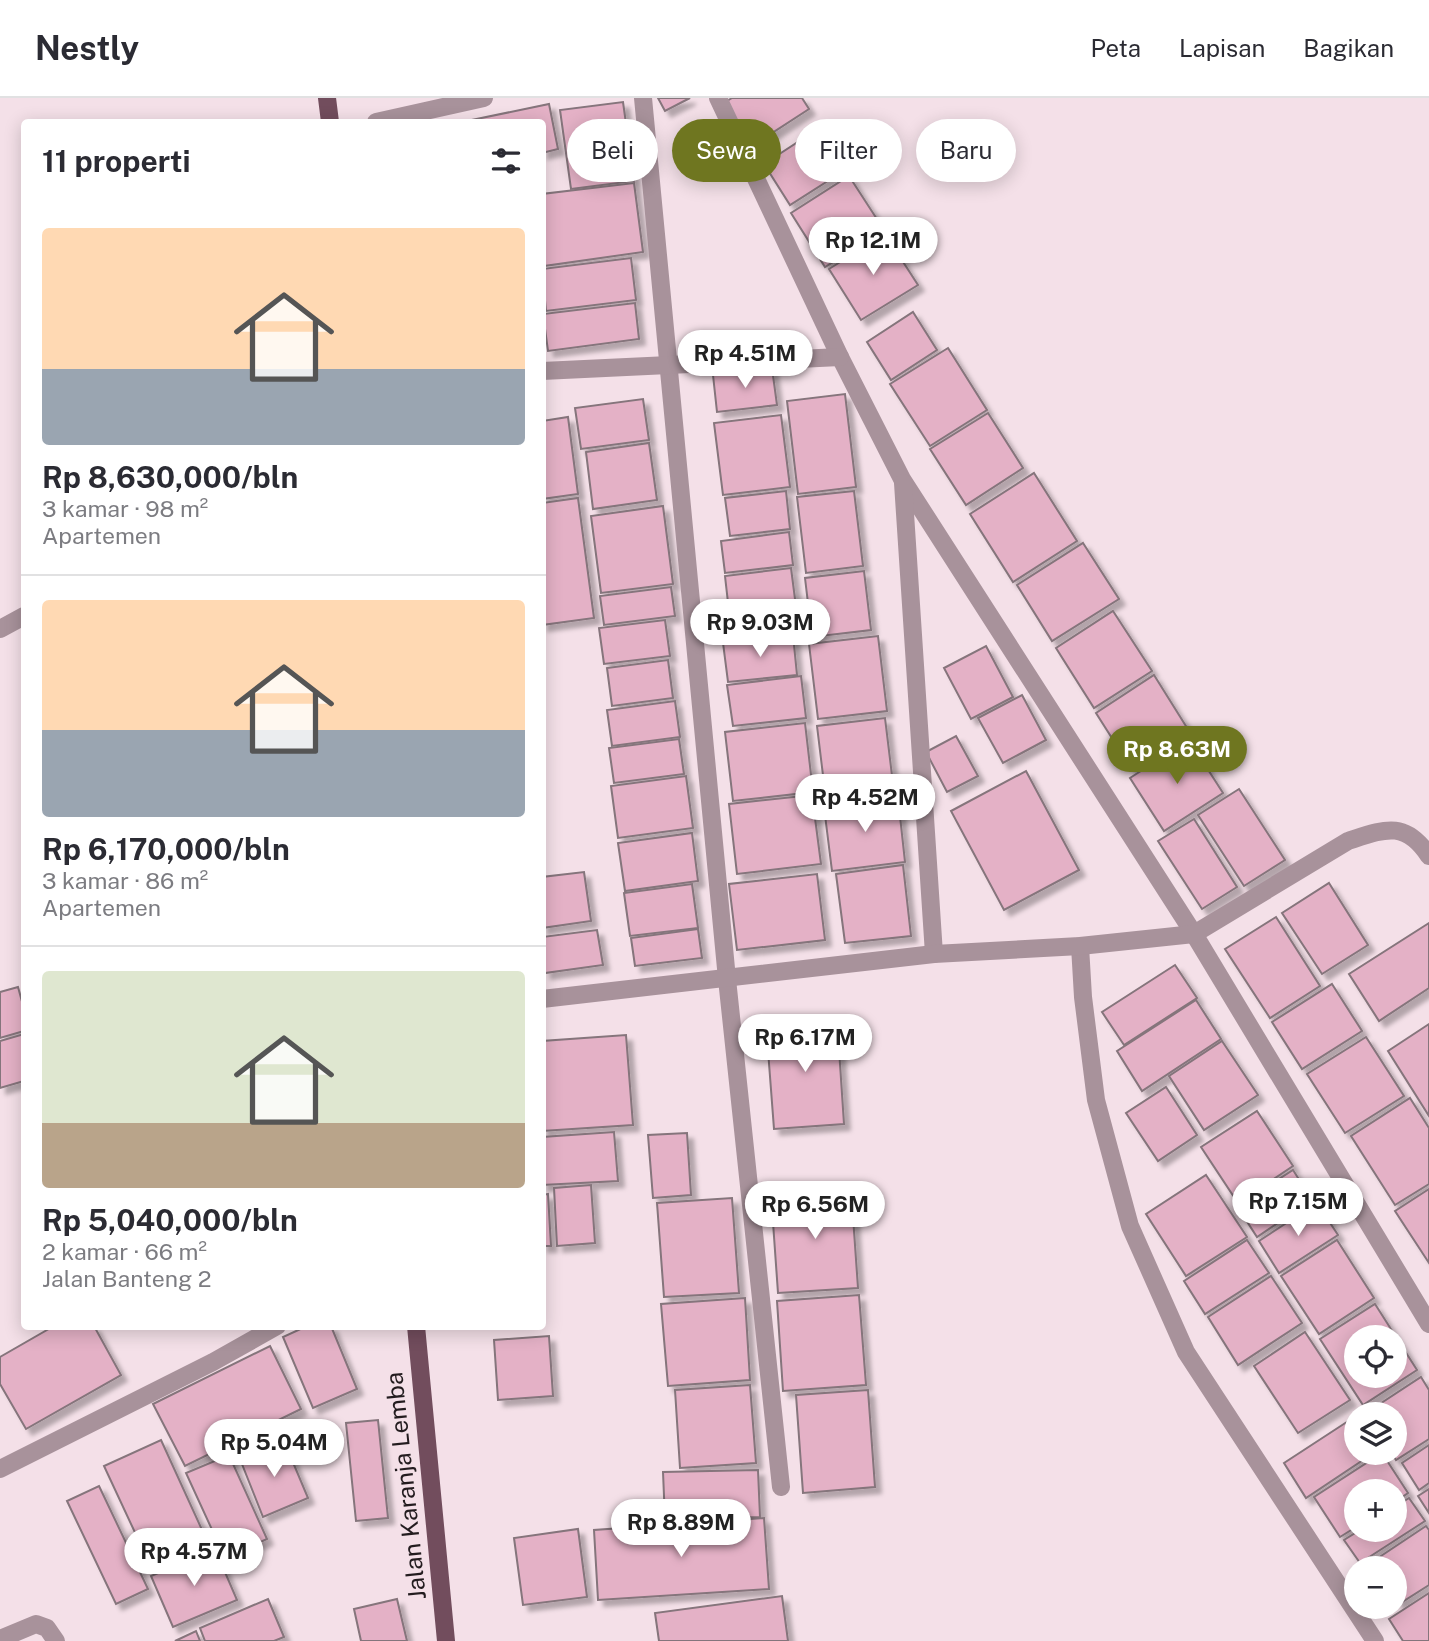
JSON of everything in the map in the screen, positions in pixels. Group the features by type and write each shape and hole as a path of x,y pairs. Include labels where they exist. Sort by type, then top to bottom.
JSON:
{"main road":[{"path":"327,98 330,119"},
{"name":"Jalan Karanja Lemba","path":"416,1330 446,1641"}],"street":[{"path":"390,119 484,98"},
{"path":"643,98 727,979 781,1487"},
{"path":"718,98 840,357 902,479 1194,934 1429,1324"},
{"path":"546,371 840,357"},
{"path":"902,479 934,954"},
{"path":"0,629 21,617"},
{"path":"546,999 934,954 1080,946 1194,934 1348,841 1377,832 1402,831 1419,841 1429,856"},
{"path":"1080,946 1083,997 1096,1100 1130,1226 1186,1352 1375,1641"},
{"path":"0,1469 213,1362 270,1330"},
{"path":"0,1640 36,1624 47,1628 56,1641"}],"building":[{"path":"658,98 690,98 665,111"},
{"path":"732,98 802,98 809,109 781,127 781,119 731,119 722,104"},
{"path":"623,102 625,119 567,119 567,160 560,110"},
{"path":"549,104 558,149 546,152 546,119 476,119"},
{"path":"795,144 795,182 826,182 790,205 775,182 781,182 781,153"},
{"path":"570,182 626,182 571,189"},
{"path":"840,182 853,182 884,230 825,267 791,213"},
{"path":"634,183 643,252 546,266 546,194"},
{"path":"885,234 918,285 861,320 829,269"},
{"path":"631,258 636,300 546,311 546,269"},
{"path":"635,303 639,339 548,351 546,314"},
{"path":"913,312 937,350 891,380 867,342"},
{"path":"948,348 987,410 930,446 890,384"},
{"path":"772,368 777,405 717,412 713,375"},
{"path":"845,394 856,487 798,494 787,401"},
{"path":"643,399 649,440 581,449 575,408"},
{"path":"988,413 1023,468 966,505 930,449"},
{"path":"781,415 790,487 723,495 714,423"},
{"path":"568,417 578,494 546,498 546,420"},
{"path":"649,443 657,500 593,509 586,452"},
{"path":"1034,473 1077,541 1013,582 970,514"},
{"path":"786,491 790,529 730,536 725,498"},
{"path":"854,491 863,566 806,573 797,497"},
{"path":"578,498 594,618 546,624 546,502"},
{"path":"663,506 673,584 601,593 591,516"},
{"path":"789,532 793,565 725,573 721,541"},
{"path":"1083,543 1119,599 1052,641 1017,585"},
{"path":"791,568 799,630 732,638 725,576"},
{"path":"864,571 871,630 812,637 805,578"},
{"path":"671,587 675,616 604,625 600,596"},
{"path":"1113,611 1152,671 1094,708 1056,648"},
{"path":"665,620 670,656 604,664 599,628"},
{"path":"793,635 797,675 728,682 723,643"},
{"path":"878,636 887,711 818,719 809,644"},
{"path":"986,646 1013,697 971,719 944,668"},
{"path":"668,660 673,698 612,706 607,668"},
{"path":"1154,675 1189,731 1131,768 1096,713"},
{"path":"801,676 806,718 733,726 727,685"},
{"path":"1022,695 1046,740 1003,763 978,718"},
{"path":"675,701 680,737 612,746 607,710"},
{"path":"885,718 894,792 826,800 817,726"},
{"path":"805,723 813,792 733,801 725,732"},
{"path":"956,736 978,776 947,792 926,752"},
{"path":"679,739 684,774 614,783 609,748"},
{"path":"1189,740 1223,793 1164,831 1130,778"},
{"path":"1026,771 1079,870 1004,910 951,811"},
{"path":"686,776 693,828 618,838 611,786"},
{"path":"1239,789 1285,860 1244,886 1198,815"},
{"path":"812,795 821,864 737,874 729,804"},
{"path":"898,798 905,862 832,871 824,807"},
{"path":"1194,819 1237,887 1202,909 1158,841"},
{"path":"692,833 698,881 625,891 618,843"},
{"path":"903,865 911,936 845,943 836,874"},
{"path":"584,872 591,921 546,927 546,877"},
{"path":"817,874 825,940 737,950 729,884"},
{"path":"1329,883 1368,945 1322,974 1282,913"},
{"path":"692,884 698,928 630,936 624,893"},
{"path":"1276,917 1320,986 1270,1018 1225,949"},
{"path":"1429,923 1429,988 1379,1021 1349,974"},
{"path":"698,929 702,958 635,966 631,938"},
{"path":"597,930 603,965 546,973 546,936"},
{"path":"1175,965 1197,998 1124,1045 1102,1012"},
{"path":"1332,984 1362,1031 1302,1069 1272,1022"},
{"path":"18,987 21,998 21,1032 0,1038 0,992"},
{"path":"1196,1000 1221,1039 1142,1091 1117,1051"},
{"path":"837,1019 844,1124 774,1129 766,1024"},
{"path":"1429,1024 1429,1116 1388,1051"},
{"path":"21,1035 21,1082 0,1088 0,1041"},
{"path":"626,1035 633,1125 546,1131 546,1041"},
{"path":"1366,1037 1404,1096 1345,1133 1307,1074"},
{"path":"1222,1041 1258,1095 1204,1130 1169,1076"},
{"path":"1166,1087 1197,1135 1158,1161 1126,1113"},
{"path":"1410,1098 1429,1128 1429,1184 1395,1205 1351,1136"},
{"path":"1257,1111 1293,1166 1238,1203 1201,1147"},
{"path":"614,1132 618,1181 546,1185 546,1137"},
{"path":"687,1133 691,1195 653,1198 648,1135"},
{"path":"1293,1170 1312,1200 1257,1237 1237,1206"},
{"path":"1206,1175 1247,1237 1186,1276 1146,1214"},
{"path":"591,1185 595,1243 557,1246 554,1188"},
{"path":"851,1188 858,1288 778,1293 771,1194"},
{"path":"1429,1189 1429,1263 1395,1211"},
{"path":"548,1194 551,1246 546,1246"},
{"path":"732,1198 739,1293 664,1297 657,1203"},
{"path":"1317,1203 1338,1235 1279,1273 1259,1241"},
{"path":"1247,1240 1269,1273 1205,1314 1184,1281"},
{"path":"1337,1240 1374,1298 1319,1334 1281,1276"},
{"path":"1271,1276 1302,1323 1238,1365 1208,1317"},
{"path":"859,1295 866,1385 783,1391 777,1301"},
{"path":"745,1298 750,1380 668,1386 661,1304"},
{"path":"1375,1304 1388,1325 1344,1325 1344,1376 1320,1339"},
{"path":"47,1330 96,1330 121,1375 26,1429 0,1384 0,1357"},
{"path":"298,1330 333,1330 357,1389 313,1408 283,1337"},
{"path":"1305,1332 1350,1400 1298,1433 1254,1366"},
{"path":"549,1336 553,1396 498,1400 494,1340"},
{"path":"270,1346 301,1409 185,1466 153,1404"},
{"path":"1407,1354 1417,1370 1407,1376"},
{"path":"1421,1377 1429,1390 1429,1439 1407,1453 1407,1402 1383,1402"},
{"path":"750,1385 756,1463 680,1468 675,1390"},
{"path":"1352,1388 1389,1388 1368,1402 1361,1402"},
{"path":"868,1390 875,1487 803,1493 796,1395"},
{"path":"378,1420 388,1518 356,1521 346,1423"},
{"path":"1344,1424 1344,1465 1356,1465 1306,1498 1284,1463"},
{"path":"161,1440 208,1543 152,1569 104,1466"},
{"path":"284,1441 308,1498 263,1517 240,1459"},
{"path":"1429,1445 1429,1483 1419,1490 1403,1465 1407,1465 1407,1460"},
{"path":"229,1455 267,1539 225,1558 186,1473"},
{"path":"1363,1465 1390,1465 1399,1479 1344,1479 1344,1534 1340,1537 1314,1497"},
{"path":"758,1470 760,1517 665,1520 663,1472"},
{"path":"99,1486 148,1589 116,1604 67,1501"},
{"path":"1429,1489 1429,1513 1418,1496"},
{"path":"1409,1498 1425,1521 1407,1533"},
{"path":"764,1518 769,1589 598,1600 594,1530"},
{"path":"1426,1526 1429,1530 1429,1585 1407,1599 1407,1556 1381,1556 1402,1542 1407,1542 1407,1539"},
{"path":"578,1529 587,1597 523,1605 514,1538"},
{"path":"1345,1542 1392,1542 1371,1556 1355,1556"},
{"path":"215,1549 237,1600 173,1627 151,1576"},
{"path":"1429,1593 1429,1641 1403,1641 1389,1619 1407,1619 1407,1607"},
{"path":"782,1596 788,1641 659,1641 655,1613"},
{"path":"268,1599 284,1637 274,1641 205,1641 200,1628"},
{"path":"397,1599 407,1641 361,1641 354,1609"},
{"path":"196,1631 200,1641 175,1641"}]}
